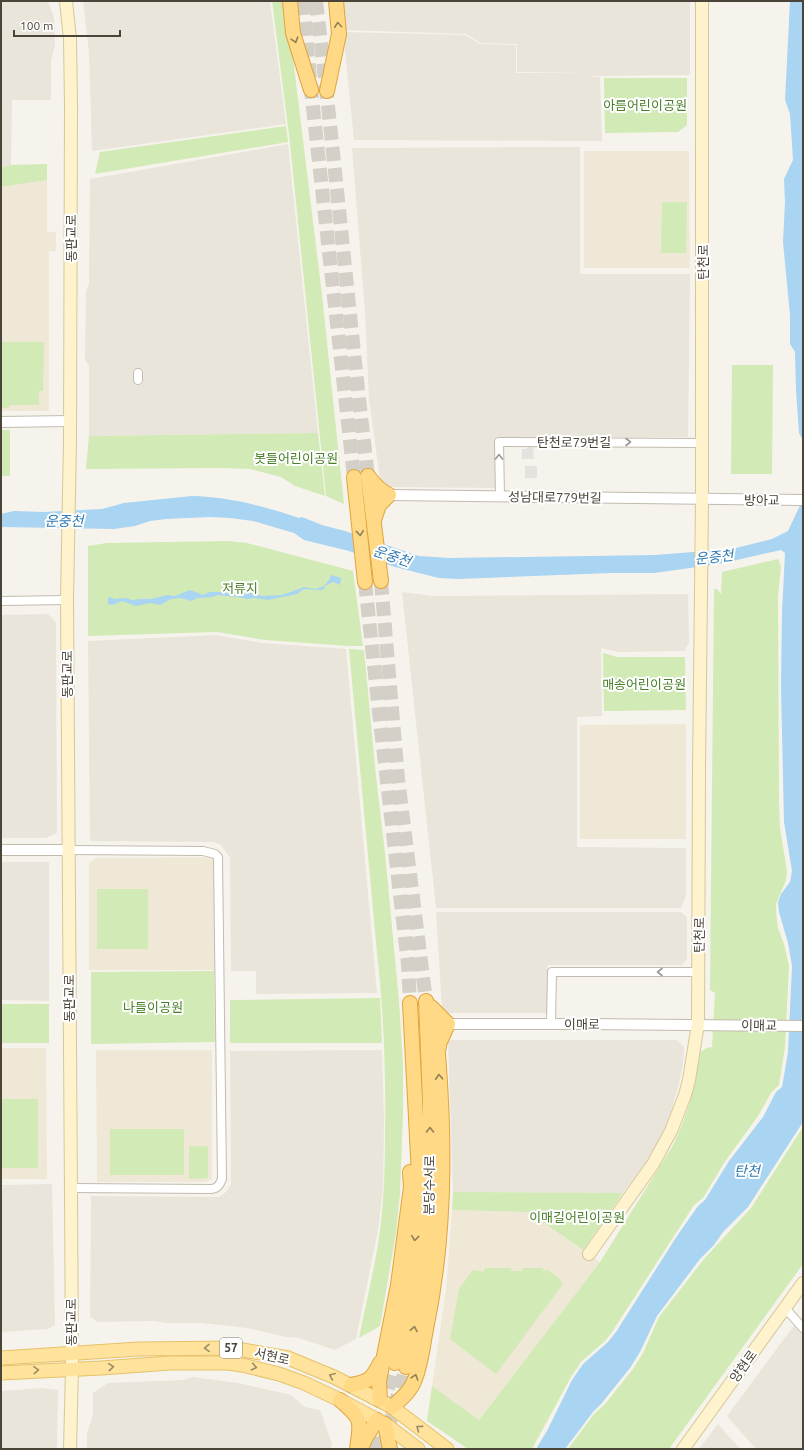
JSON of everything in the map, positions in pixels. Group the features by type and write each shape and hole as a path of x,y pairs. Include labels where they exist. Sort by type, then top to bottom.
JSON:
{"highway":[{"path":"290,1 293,33 311,90"},
{"path":"327,91 339,34 336,1"},
{"path":"381,577 373,522 375,502 368,476 375,485 389,495"},
{"path":"354,477 364,576"},
{"path":"375,502 389,495"},
{"path":"428,1002 448,1024 440,1044 438,1054"},
{"path":"361,1449 366,1437 383,1413 405,1396 415,1380 434,1292 440,1216 442,1142 438,1054 428,1002"},
{"name":"분당수서로","path":"395,1362 426,1264 430,1196 428,1002"},
{"path":"390,1449 379,1381 395,1362 398,1285 410,1187 410,1082 412,1045 410,1004"},
{"path":"351,1385 364,1383 395,1362"},
{"path":"340,1400 359,1418 360,1424 357,1449"}],"main road":[{"name":"동판교로","path":"66,1 71,46 70,476 67,600 72,1353 70,1449"},
{"name":"탄천로","path":"589,1254 653,1164 671,1130 685,1095 689,1080 698,1024 702,522 702,1"},
{"name":"양현로","path":"683,1449 803,1283"},
{"name":"서현로","path":"1,1358 139,1349 232,1348 288,1358 351,1385 383,1413 418,1449"},
{"name":"서현로","path":"1,1372 101,1368 151,1363 228,1363 257,1368 304,1383 340,1400 383,1413 447,1449"}],"street":[{"path":"1,422 70,421"},
{"name":"탄천로79번길","path":"500,496 499,442 702,443"},
{"name":"성남대로779번길","path":"389,495 702,500 721,499"},
{"name":"방아교","path":"721,499 803,500"},
{"path":"1,601 67,600"},
{"path":"1,850 203,851 215,854 218,857 222,1179 216,1189 71,1188"},
{"path":"551,1024 552,972 698,972"},
{"name":"이매로","path":"448,1024 715,1024"},
{"name":"이매교","path":"715,1024 803,1026"},
{"path":"785,1308 803,1328"}],"shaded area":[{"path":"1,1 48,1 54,17 55,44 51,61 51,100 12,100 11,165 1,167"},
{"path":"83,1 270,1 286,124 92,151 89,52"},
{"path":"340,1 690,1 690,75 594,76 590,73 517,72 517,44 481,43 466,34 343,30"},
{"path":"343,32 465,35 480,44 516,45 516,73 590,73 593,77 600,77 602,141 354,140"},
{"path":"288,144 318,433 89,436 89,366 85,359 86,291 89,283 90,179"},
{"path":"580,147 580,274 690,274 688,437 503,437 502,488 381,487 369,399 365,311 352,148"},
{"path":"584,151 689,151 690,268 584,268"},
{"path":"47,180 47,232 56,232 56,251 49,251 49,411 1,411 1,187"},
{"path":"527,443 533,443 534,459 522,459 522,449 527,449"},
{"path":"525,466 537,466 537,478 525,478"},
{"path":"402,592 432,596 688,594 689,643 684,651 618,652 601,648 602,716 577,717 577,847 686,848 686,896 681,908 436,908"},
{"path":"48,614 56,622 57,833 46,838 1,838 1,615"},
{"path":"215,635 263,643 346,649 377,993 256,994 256,971 231,971 230,858 221,845 214,842 90,841 88,641"},
{"path":"686,724 686,839 580,839 580,725"},
{"path":"213,857 216,861 218,970 89,970 89,863 96,858"},
{"path":"1,862 49,862 49,1001 1,1000"},
{"path":"436,912 681,912 687,917 687,959 682,965 548,965 547,1013 448,1013 442,1007"},
{"path":"448,1040 677,1040 684,1047 683,1065 668,1121 661,1137 646,1163 623,1193 453,1192"},
{"path":"1,1048 46,1048 47,1179 1,1179"},
{"path":"96,1050 212,1050 212,1179 206,1182 97,1182"},
{"path":"382,1050 384,1119 383,1190 378,1230 356,1339 335,1350 299,1338 286,1337 247,1328 201,1323 167,1323 154,1321 98,1322 90,1317 91,1196 219,1197 226,1192 231,1184 230,1051"},
{"path":"52,1184 55,1325 48,1329 1,1332 1,1185"},
{"path":"452,1210 528,1212 600,1262 478,1421 432,1386 446,1290"},
{"path":"795,1324 803,1333 803,1449 756,1449 727,1416"},
{"path":"193,1377 238,1383 291,1395 305,1407 320,1410 332,1444 331,1449 87,1449 87,1433 93,1415 93,1393 108,1383 183,1380"},
{"path":"42,1388 58,1390 57,1449 1,1449 1,1391"},
{"path":"718,1424 740,1449 699,1449"}],"green space":[{"path":"272,1 286,1 322,295 344,504 326,496 290,143"},
{"name":"아름어린이공원","path":"604,78 687,78 687,125 678,132 605,133"},
{"path":"286,126 288,142 95,174 100,152"},
{"path":"47,164 47,180 1,187 1,167 11,165"},
{"path":"662,202 687,202 686,253 661,253"},
{"path":"1,342 44,342 43,391 39,391 39,405 11,405 8,408 1,408"},
{"path":"732,365 773,365 772,474 731,474"},
{"path":"1,430 10,430 10,476 1,476"},
{"name":"봇들어린이공원","path":"318,433 325,496 295,486 281,477 250,469 86,469 89,436"},
{"name":"저류지","path":"228,541 247,543 353,571 363,646 265,640 217,632 88,636 88,546 107,543"},
{"path":"778,559 781,566 778,595 779,803 780,828 787,871 786,880 776,904 776,912 778,928 784,944 789,966 785,1047 779,1085 771,1093 758,1116 724,1163 703,1198 694,1205 612,1332 605,1341 581,1362 571,1377 532,1449 468,1449 427,1421 432,1386 479,1420 600,1262 672,1147 690,1101 700,1052 712,1047 715,993 710,990 714,589 717,589 721,594 722,572"},
{"path":"349,649 364,650 399,1001 403,1065 400,1193 396,1233 380,1326 359,1338 376,1258 380,1231 384,1172 385,1091 381,999"},
{"name":"매송어린이공원","path":"603,653 617,657 685,657 686,710 604,711"},
{"path":"97,889 148,889 148,949 97,949"},
{"name":"나들이공원","path":"214,971 215,1042 91,1044 91,972"},
{"path":"380,998 382,1043 230,1043 230,1000"},
{"path":"1,1004 49,1004 49,1043 1,1043"},
{"path":"1,1099 38,1099 38,1168 1,1168"},
{"path":"803,1127 803,1264 669,1449 568,1449 594,1414 605,1404 633,1369 643,1353 659,1317 704,1259 751,1208"},
{"path":"110,1129 184,1129 184,1175 110,1175"},
{"path":"189,1146 208,1146 208,1178 189,1179"},
{"name":"이매길어린이공원","path":"453,1192 623,1193 583,1250 528,1212 452,1210"},
{"path":"485,1268 511,1268 511,1271 522,1271 522,1268 543,1268 543,1271 548,1270 561,1280 560,1281 563,1284 496,1374 450,1339 459,1289 473,1270 484,1272"}],"water":[{"path":"790,1 803,1 803,440 799,433 795,352 790,344 790,315 783,242 785,202 784,179 793,160 790,114 785,100"},
{"name":"탄천","path":"192,496 233,500 260,506 299,518 302,517 322,525 345,531 419,556 450,558 655,555 732,549 772,539 788,531 803,499 803,1122 748,1207 723,1232 714,1245 700,1259 657,1316 640,1352 630,1368 593,1412 565,1449 536,1449 548,1429 572,1380 583,1364 608,1342 616,1332 677,1236 698,1206 705,1200 729,1161 763,1117 776,1092 782,1087 788,1052 792,966 778,902 781,894 790,882 792,871 784,822 781,687 782,612 785,553 781,550 719,564 654,573 611,573 458,579 439,578 395,567 349,551 304,540 294,533 253,521 230,518 210,517 166,519 114,529 1,527 1,514 14,511 43,512 102,509 124,503"},
{"path":"331,575 341,578 340,585 333,582 325,586 322,590 304,589 297,594 268,600 217,595 213,597 198,598 191,601 181,598 171,599 160,605 150,603 136,606 122,601 112,605 108,604 108,597 115,599 126,598 132,600 151,599 167,595 175,596 190,590 203,595 209,592 224,592 235,595 251,593 262,596 281,595 304,587 315,589 324,586"}],"tunnel":[{"path":"303,1 311,90 354,477"},
{"path":"316,1 368,476"},
{"path":"381,581 398,779 426,1001"},
{"path":"365,582 408,964 410,1003"},
{"path":"370,1449 395,1363"},
{"path":"382,1449 406,1367"}],"water label":[{"name":"운중천","path":"64,521"},
{"name":"운중천","path":"392,556"},
{"name":"운중천","path":"714,557"}]}
